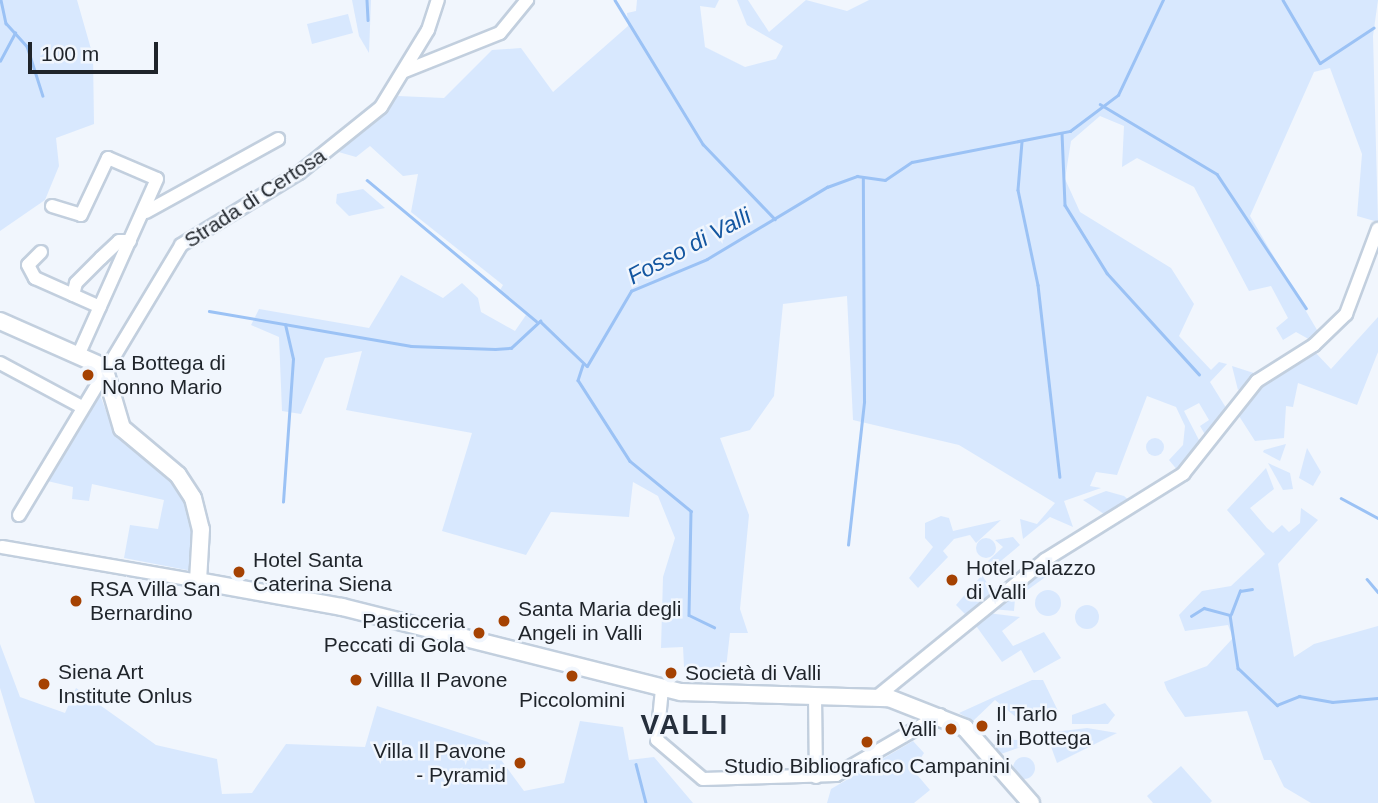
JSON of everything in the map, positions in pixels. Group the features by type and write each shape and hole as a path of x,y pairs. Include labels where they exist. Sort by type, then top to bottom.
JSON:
{"main road":[{"path":"0,321 79,353 105,369 122,429 178,475 193,498 201,529 198,582 342,607 662,688 741,698 879,695 941,714 986,747 1031,803"}],"street":[{"name":"Strada di Certosa","path":"19,515 184,241 332,148 386,102 405,71 438,0"},
{"path":"405,71 500,33 527,0"},
{"path":"146,212 278,139"},
{"path":"52,206 81,215 109,158 157,176 146,212 79,353"},
{"path":"879,695 1051,556 1183,474 1258,381 1318,342 1346,314 1378,229"},
{"path":"73,295 101,258 119,241 130,241"},
{"path":"41,253 29,264 31,274 52,290 73,295 100,307"},
{"path":"0,363 80,411"},
{"path":"5,547 198,582"},
{"path":"662,688 655,737 696,777 816,778 839,774 941,714"},
{"path":"815,696 816,778"}],"shaded area":[{"path":"0,0 77,0 93,56 94,124 56,138 59,166 45,200 0,231"},
{"path":"352,0 371,0 369,53 359,36"},
{"path":"637,0 719,0 715,8 700,6 705,47 745,67 776,59 783,46 747,25 737,0 748,0 769,32 806,0 847,11 869,0 1378,0 1373,36 1378,222 1357,216 1362,154 1330,68 1314,72 1250,216 1320,335 1312,341 1296,332 1283,340 1276,328 1288,318 1271,286 1249,291 1194,187 1137,158 1122,167 1124,126 1100,116 1071,141 1065,179 1080,212 1171,268 1194,304 1179,336 1211,370 1219,362 1227,364 1210,382 1228,411 1207,438 1200,426 1209,420 1199,403 1184,411 1201,444 1178,471 1169,460 1183,445 1185,426 1176,407 1147,396 1117,475 1096,472 1090,486 1101,488 1064,501 1073,527 1050,517 1023,539 1020,519 1037,524 1055,503 959,445 853,420 847,296 783,304 774,396 750,430 720,438 749,515 740,609 748,633 730,633 726,668 684,667 683,647 661,648 663,577 675,538 658,496 633,482 629,517 551,512 526,555 442,531 472,433 346,410 362,351 325,358 301,414 282,411 279,337 251,325 259,309 369,328 401,275 443,298 462,283 478,298 481,312 515,331 526,315 499,292 503,285 411,212 418,174 403,176 370,146 356,157 335,151 398,96 444,98 492,50 521,48 553,92 628,26 627,13 636,11"},
{"path":"348,14 353,33 312,44 307,24"},
{"path":"363,189 385,208 349,216 336,203 337,194"},
{"path":"1378,317 1378,352 1357,405 1298,383 1293,407 1286,406 1284,438 1255,441 1239,416 1255,387 1314,351 1331,369"},
{"path":"1232,366 1260,375 1238,390"},
{"path":"97,387 111,424 173,477 194,515 192,571 124,558 130,525 158,529 164,500 92,484 89,501 72,499 73,487 43,480"},
{"path":"1155,438 1161,441 1164,447 1161,453 1155,456 1149,453 1146,447 1149,441"},
{"path":"1286,444 1280,461 1263,452 1264,450"},
{"path":"1307,448 1321,472 1313,486 1299,478"},
{"path":"1268,463 1290,473 1293,489 1283,490"},
{"path":"1266,468 1274,489 1250,508 1267,528 1273,533 1282,525 1289,532 1300,523 1301,508 1318,520 1278,564 1294,657 1314,644 1378,626 1378,803 1311,803 1284,787 1271,760 1264,760 1247,711 1185,717 1164,682 1207,666 1233,638 1228,625 1185,631 1179,615 1202,591 1231,586 1265,554 1227,510"},
{"path":"1106,491 1124,496 1131,502 1107,516 1083,500"},
{"path":"941,516 949,518 953,531 1001,520 976,543 970,535 954,539 943,551 948,557 918,588 909,578 933,547 925,538 925,523"},
{"path":"1013,537 1020,545 990,570 988,561 1003,547 995,540"},
{"path":"986,538 993,541 996,548 993,555 986,558 979,555 976,548 979,541"},
{"path":"1043,566 1051,573 1015,599 1014,611 992,609"},
{"path":"982,575 996,597 970,619 956,605"},
{"path":"1048,590 1057,594 1061,603 1057,612 1048,616 1039,612 1035,603 1039,594"},
{"path":"1087,605 1096,608 1099,617 1096,626 1087,629 1078,626 1075,617 1078,608"},
{"path":"988,613 1020,617 1002,631 1013,646 1044,632 1061,658 1034,673 1021,650 1002,662 974,623"},
{"path":"0,644 20,697 65,713 76,688 156,745 217,759 222,794 252,793 286,744 365,747 377,706 488,742 524,791 564,783 580,721 623,727 629,760 654,757 693,803 35,803 0,688"},
{"path":"1032,680 1043,680 1058,711 1022,722 995,700 973,721 959,713"},
{"path":"1105,703 1115,715 1108,724 1072,724 1072,715"},
{"path":"1087,728 1117,733 1057,763 1046,733"},
{"path":"1001,739 1019,740 1024,746 1001,754 994,745"},
{"path":"913,741 924,753 913,770 930,790 914,803 827,803 831,789"},
{"path":"1024,757 1032,760 1035,768 1032,776 1024,779 1016,776 1013,768 1016,760"},
{"path":"1181,766 1212,801 1210,803 1153,803 1147,796"}],"waterway":[{"path":"1,0 6,23 27,46 43,96"},
{"path":"367,0 368,20"},
{"path":"615,0 703,144 775,219"},
{"name":"Fosso di Valli","path":"209,311 411,346 495,349 511,348 540,321 587,366 631,291 707,259 827,187 857,176 885,180 912,162 1070,131 1118,95 1163,0"},
{"path":"1283,0 1320,63 1373,28"},
{"path":"0,61 15,33"},
{"path":"1100,104 1217,174 1306,308"},
{"path":"1062,133 1065,205 1107,273 1199,374"},
{"path":"1022,142 1018,190 1038,285 1060,477"},
{"path":"848,545 864,402 863,179"},
{"path":"367,180 536,321"},
{"path":"283,502 293,359 285,325"},
{"path":"583,365 578,380 630,461 691,511 689,615 714,627"},
{"path":"1341,498 1378,518"},
{"path":"1367,579 1378,592"},
{"path":"1231,614 1240,591 1252,589"},
{"path":"1191,616 1204,608 1230,615 1238,668 1277,705 1299,696 1332,702 1378,698"},
{"path":"636,764 646,803"}],"place":[{"name":"La Bottega di Nonno Mario","path":"88,375"},
{"name":"Hotel Santa Caterina Siena","path":"239,572"},
{"name":"Hotel Palazzo di Valli","path":"952,580"},
{"name":"RSA Villa San Bernardino","path":"76,601"},
{"name":"Santa Maria degli Angeli in Valli","path":"504,621"},
{"name":"Pasticceria Peccati di Gola","path":"479,633"},
{"name":"Società di Valli","path":"671,673"},
{"name":"Piccolomini","path":"572,676"},
{"name":"Villla Il Pavone","path":"356,680"},
{"name":"Siena Art Institute Onlus","path":"44,684"},
{"name":"Il Tarlo in Bottega","path":"982,726"},
{"name":"Valli","path":"951,729"},
{"name":"Studio Bibliografico Campanini","path":"867,742"},
{"name":"Villa Il Pavone - Pyramid","path":"520,763"}],"district":[{"name":"VALLI","path":"685,725"}]}
